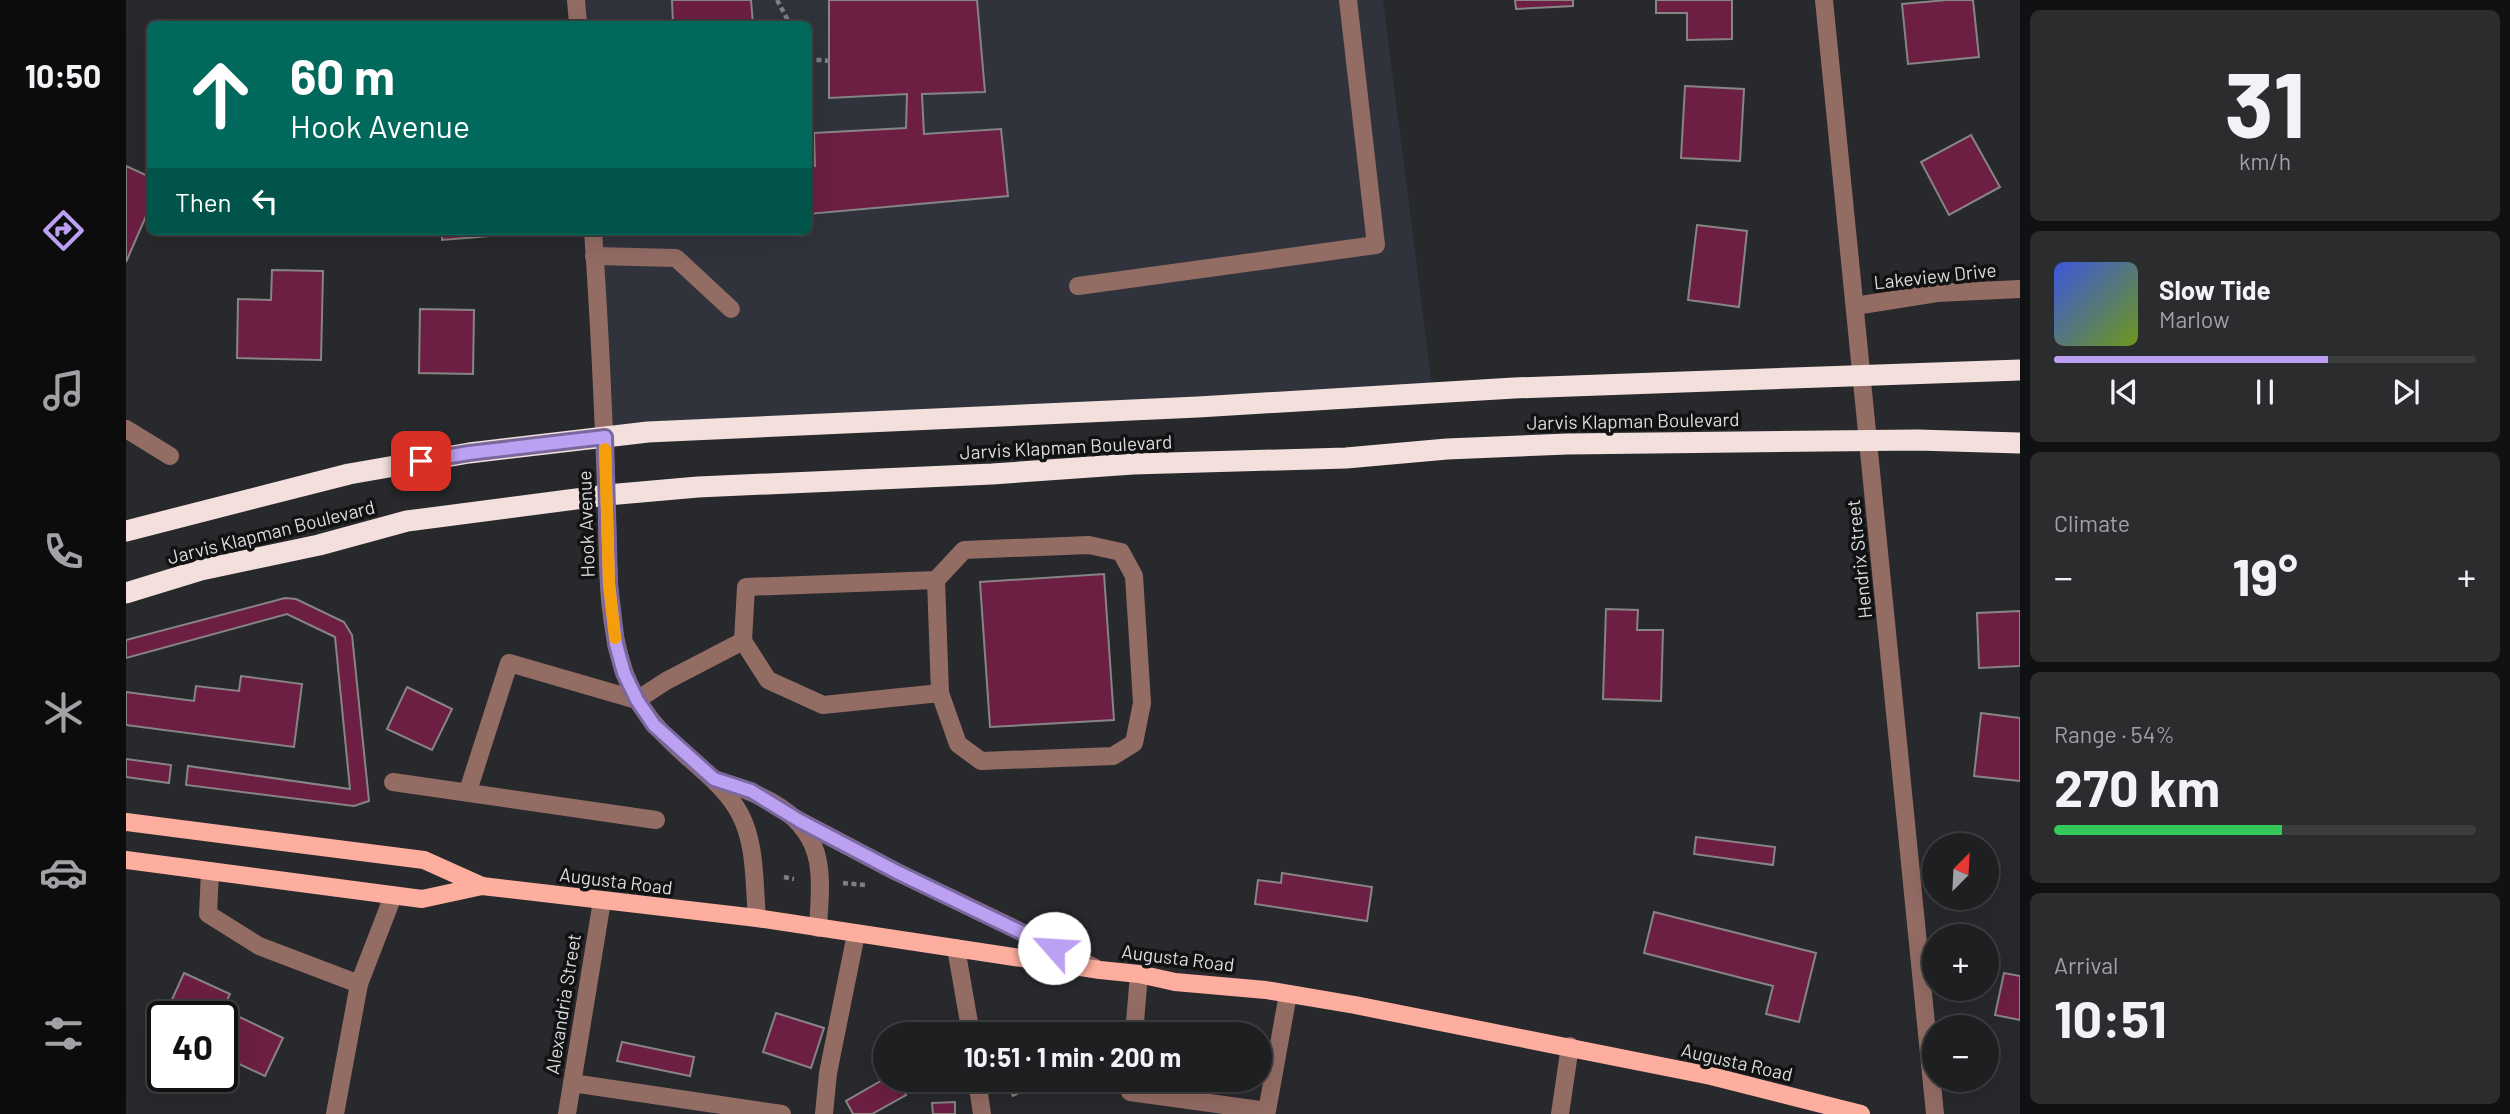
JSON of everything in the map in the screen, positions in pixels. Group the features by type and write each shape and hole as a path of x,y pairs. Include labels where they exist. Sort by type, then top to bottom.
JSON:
{"highway":[{"name":"Jarvis Klapman Boulevard","path":"126,531 349,474 469,453 684,430 1185,408 1514,388 2020,370"},
{"name":"Jarvis Klapman Boulevard","path":"126,593 201,570 319,545 407,521 607,495 698,487 992,474 1133,464 1346,458 1474,447 1868,441 2020,443"}],"main road":[{"name":"Augusta Road","path":"126,822 425,860 482,886 757,918 1139,974 1175,982 1288,994 1570,1046 1711,1076 1861,1114"},
{"name":"Augusta Road","path":"126,860 422,900 482,886"}],"street":[{"path":"576,0 578,21"},
{"path":"1078,286 1376,245 1348,0"},
{"name":"Hendrix Street","path":"1824,0 1935,1114"},
{"name":"Hook Avenue","path":"593,235 603,377 609,584 616,644 624,673 637,700 654,725 714,779 739,812 748,833 757,918"},
{"path":"594,256 676,258 731,309"},
{"name":"Lakeview Drive","path":"1855,306 1937,293 2020,289"},
{"path":"126,429 170,456"},
{"path":"936,580 940,693 958,744 981,761 1113,756 1134,743 1142,704 1134,576 1121,552 1088,545 964,551 936,580 746,587 743,641 768,680 823,705 940,693"},
{"path":"468,791 509,663 637,700 666,681 743,641"},
{"name":"Hook Avenue","path":"714,779 751,791 800,821 897,872 1100,970"},
{"path":"393,782 656,820"},
{"path":"800,821 811,840 818,862 818,928"},
{"path":"211,872 208,914 259,946 359,984"},
{"path":"335,1114 359,984 393,896"},
{"name":"Alexandria Street","path":"567,1114 602,901"},
{"path":"824,1114 828,1073 856,934"},
{"path":"956,948 969,1022"},
{"path":"1135,1022 1139,974"},
{"path":"1130,1092 1267,1112 1288,994"},
{"path":"1560,1114 1570,1046"},
{"path":"572,1083 782,1114"},
{"path":"979,1092 982,1114"}],"path":[{"path":"777,0 788,21"},
{"path":"812,59 830,61"},
{"path":"783,877 799,879"}],"shaded area":[{"path":"575,0 1383,0 1433,394 605,437 591,235 812,235 812,21 577,21"}],"building":[{"path":"672,0 751,0 753,21 673,21"},
{"path":"829,0 977,0 985,92 922,94 924,134 1001,129 1008,196 812,214 814,133 906,128 907,94 829,98"},
{"path":"1515,0 1573,0 1573,6 1516,9"},
{"path":"1656,0 1732,0 1732,39 1687,40 1687,13 1656,13"},
{"path":"1973,0 1979,57 1908,64 1902,4"},
{"path":"1685,86 1744,89 1740,161 1681,158"},
{"path":"1971,135 2000,187 1949,215 1921,162"},
{"path":"126,166 147,176 147,214 126,262"},
{"path":"1697,225 1747,231 1739,307 1688,300"},
{"path":"442,235 502,235 442,240"},
{"path":"272,270 323,271 321,360 237,358 238,299 271,300"},
{"path":"420,309 474,310 473,374 419,373"},
{"path":"1104,574 1114,720 990,727 980,582"},
{"path":"285,598 296,599 344,622 352,635 369,801 354,806 186,785 188,766 350,789 335,637 287,614 126,658 126,640"},
{"path":"1606,609 1638,610 1637,630 1663,630 1661,701 1603,699"},
{"path":"2020,611 2020,666 1979,668 1977,613"},
{"path":"241,676 302,684 294,747 126,725 126,692 194,701 196,686 239,691"},
{"path":"407,687 452,709 432,750 387,729"},
{"path":"1981,713 2020,718 2020,781 1974,776"},
{"path":"126,759 171,765 169,783 126,777"},
{"path":"1696,837 1775,847 1773,865 1694,854"},
{"path":"1282,873 1372,887 1367,921 1255,904 1258,880 1281,883"},
{"path":"1654,912 1816,953 1799,1022 1766,1014 1773,986 1644,953"},
{"path":"184,973 230,994 227,1001 171,1001"},
{"path":"2004,973 2020,976 2020,1020 1995,1015"},
{"path":"776,1013 824,1028 811,1068 763,1052"},
{"path":"238,1016 283,1038 265,1076 238,1063"},
{"path":"622,1042 694,1057 690,1076 617,1061"},
{"path":"873,1085 873,1092 904,1092 906,1095 872,1114 853,1114 846,1101"},
{"path":"955,1102 955,1114 933,1114 932,1103"}],"slow traffic":[{"path":"605,449 609,584 615,638"}],"route":[{"path":"421,461 605,437 609,584 616,644 624,673 637,700 654,725 714,779 751,791 800,821 897,872 1054,948"}]}
